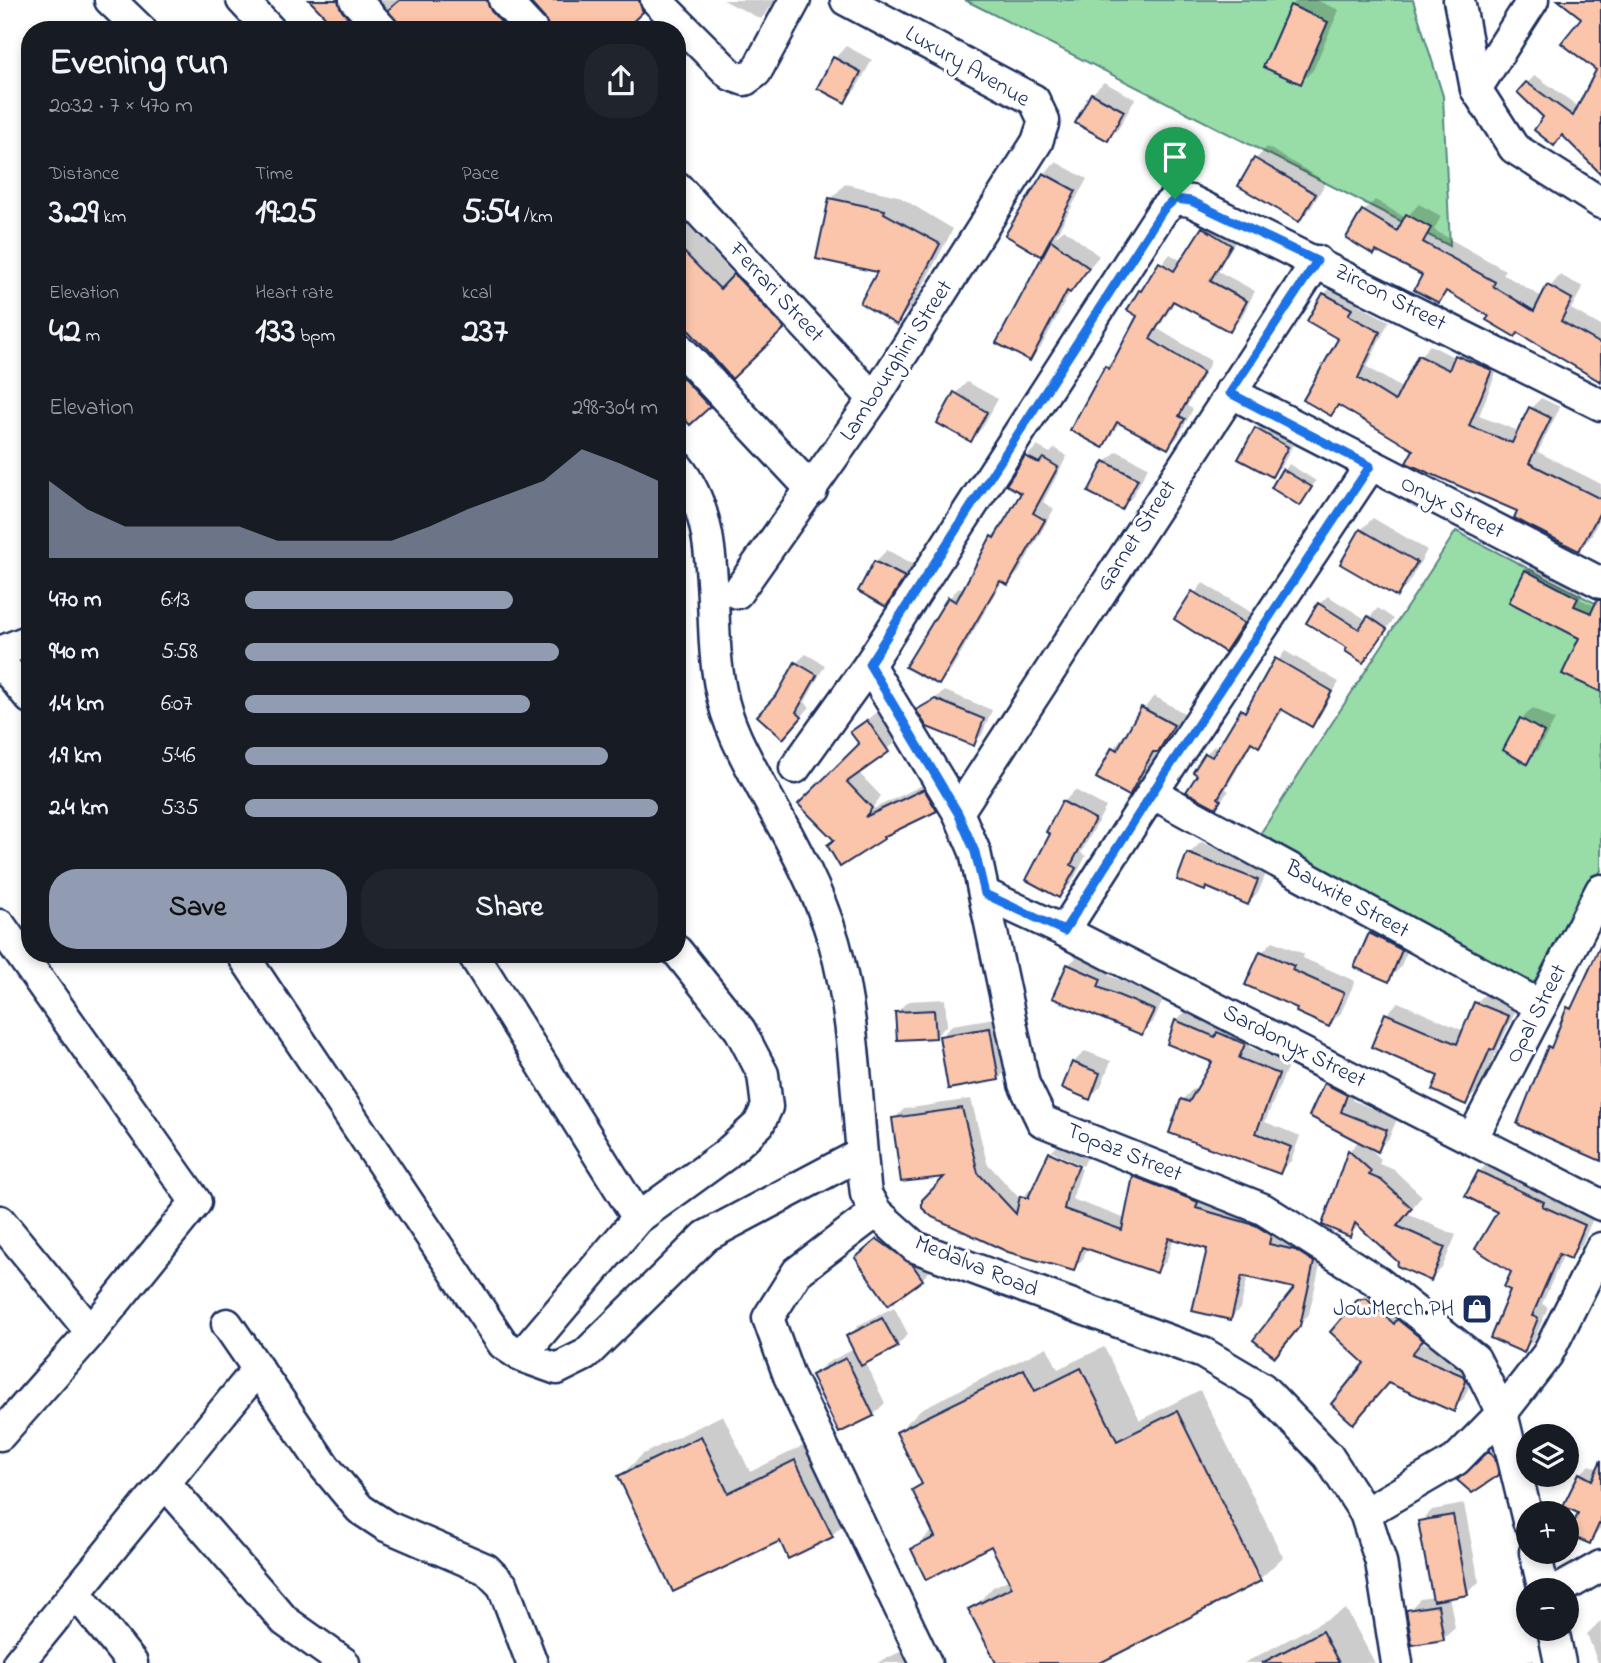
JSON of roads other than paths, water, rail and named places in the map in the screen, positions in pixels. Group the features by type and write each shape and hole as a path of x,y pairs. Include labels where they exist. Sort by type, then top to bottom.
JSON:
{"street":[{"path":"110,0 132,21"},
{"path":"242,0 262,21"},
{"path":"355,0 375,21"},
{"path":"504,0 524,21"},
{"path":"656,0 677,21"},
{"path":"686,30 731,75 745,80 756,72 795,0"},
{"name":"Luxury Avenue","path":"846,0 1034,100 1044,121"},
{"path":"1459,0 1476,89 1514,148 1598,196"},
{"path":"1476,89 1533,0"},
{"name":"Lambourghini Street","path":"737,593 812,490 874,398 1037,142 1044,121"},
{"name":"Ferrari Street","path":"686,197 874,398"},
{"name":"Zircon Street","path":"869,664 1163,210 1175,199 1191,201 1317,261 1601,405"},
{"name":"Garnet Street","path":"958,813 1317,261"},
{"path":"686,356 812,490"},
{"name":"Onyx Street","path":"1230,393 1601,583"},
{"path":"1064,931 1152,793 1370,466"},
{"name":"Medalva Road","path":"686,477 707,528 715,655 730,727 802,863 834,942 850,1028 866,1194 876,1212 915,1247 1203,1353 1262,1388 1328,1456 1365,1513 1381,1562 1397,1663"},
{"path":"0,652 21,644"},
{"path":"0,662 21,687"},
{"path":"795,768 869,664"},
{"name":"Topaz Street","path":"869,664 958,813 975,852 1024,1084 1042,1121 1263,1209 1378,1282 1475,1359 1502,1413 1523,1501"},
{"name":"Bauxite Street","path":"1152,793 1541,1006"},
{"name":"Opal Street","path":"1473,1137 1601,890"},
{"name":"Sardonyx Street","path":"985,894 1473,1137 1601,1205"},
{"path":"0,925 21,955"},
{"path":"521,1356 638,1217 725,1155 759,1124 766,1107 763,1074 740,1030 686,962"},
{"path":"0,1435 91,1332 196,1202 27,963"},
{"path":"248,963 503,1344 521,1356 557,1369 570,1366 585,1354 706,1236 861,1154"},
{"path":"479,963 638,1217"},
{"path":"876,1212 797,1272 768,1318 789,1376 926,1663"},
{"path":"0,1221 91,1332"},
{"path":"1365,1513 1456,1460 1502,1413 1547,1355 1601,1248"},
{"path":"227,1324 325,1466 360,1509 386,1526 486,1569 503,1586 532,1663"},
{"path":"18,1663 257,1370"},
{"path":"166,1484 285,1621 344,1663"},
{"path":"1579,1578 1601,1566"},
{"path":"76,1593 132,1663"},
{"path":"1555,1641 1560,1663"}],"place":[{"name":"JowMerch.PH","path":"1477,1309"}]}
